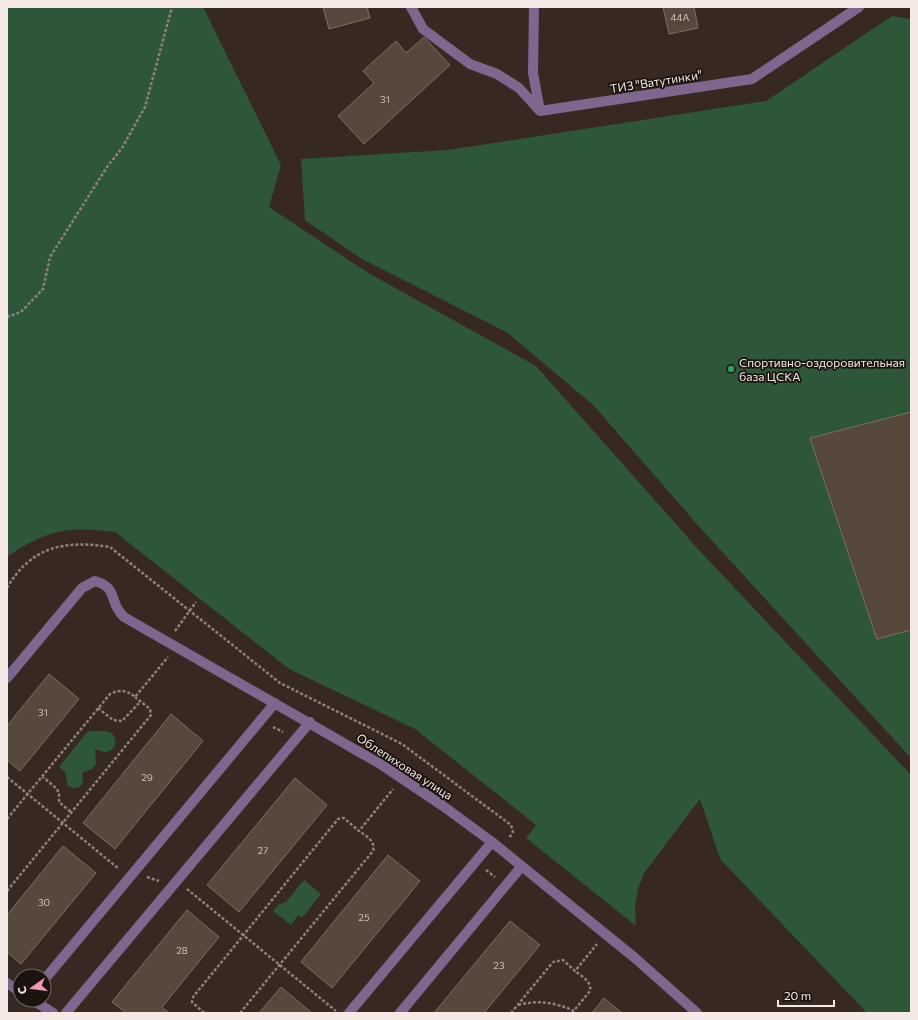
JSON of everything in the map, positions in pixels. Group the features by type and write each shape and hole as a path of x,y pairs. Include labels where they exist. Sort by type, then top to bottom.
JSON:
{"street":[{"path":"410,7 423,29 470,64 497,74 519,88 540,111"},
{"path":"534,7 533,73 540,111"},
{"name":"ТИЗ \"Ватутинки\"","path":"540,111 752,79 859,7"},
{"name":"Облепиховая улица","path":"7,678 82,588 95,581 106,584 112,592 116,608 124,617 310,722 402,778 492,842 605,934 691,1011"},
{"path":"52,971 275,703"},
{"path":"66,1013 310,722"},
{"path":"349,1013 492,842"},
{"path":"400,1013 521,867"}],"path":[{"path":"7,317 20,312 43,289 50,257 107,167 122,148 145,107 172,7"},
{"path":"7,588 16,573 27,561 60,546 92,544 110,547 280,682 402,744 511,825 513,832 500,849"},
{"path":"167,641 196,602"},
{"path":"135,697 176,647"},
{"path":"7,819 110,694 115,691 129,692 150,709 152,715 7,891"},
{"path":"98,708 114,720 122,721 140,702"},
{"path":"260,721 296,739"},
{"path":"42,776 57,789 59,802 72,813"},
{"path":"7,777 130,878"},
{"path":"359,830 402,778"},
{"path":"204,1013 192,1002 192,998 338,819 344,818 372,841 374,847 373,851 240,1013"},
{"path":"476,861 506,886"},
{"path":"177,881 338,1013"},
{"path":"575,971 605,934"},
{"path":"511,1013 553,962 563,960 587,981 590,988 590,991 573,1012 552,1003 529,1002 518,1005"}],"green space":[{"path":"7,7 203,7 281,165 269,207 370,274 536,366 698,549 911,775 911,1013 867,1013 720,859 700,799 644,873 638,889 635,907 636,926 526,838 536,825 415,729 289,669 115,532 98,530 70,530 58,532 34,541 7,557"},
{"name":"Спортивно-оздоровительная база ЦСКА","path":"892,16 911,19 911,758 703,531 594,406 508,333 362,259 305,220 301,159 448,150 766,101"},
{"path":"88,731 109,732 114,737 115,743 113,749 110,751 105,752 95,750 96,764 92,769 82,773 82,785 77,788 72,788 68,786 65,772 59,767"},
{"path":"304,880 321,894 302,918 298,915 291,925 273,911 278,905 286,902"}],"building":[{"path":"323,7 367,7 370,18 329,29"},
{"path":"663,7 694,7 698,28 669,34"},
{"path":"424,37 450,65 364,144 338,116 374,83 363,71 396,41 406,53"},
{"path":"911,412 911,630 877,639 810,438"},
{"path":"49,674 79,699 20,771 7,760 7,726"},
{"path":"171,714 203,741 115,849 83,823"},
{"path":"295,778 327,805 239,912 207,885"},
{"path":"63,846 96,873 21,964 7,952 7,915"},
{"path":"388,855 420,881 332,988 301,962"},
{"path":"187,910 219,937 162,1007 169,1013 126,1013 112,1002"},
{"path":"510,921 540,945 484,1013 434,1013"},
{"path":"281,987 312,1013 259,1013"},
{"path":"604,998 622,1013 592,1013"}],"place":[{"name":"Спортивно-оздоровительная база ЦСКА","path":"731,369"}]}
